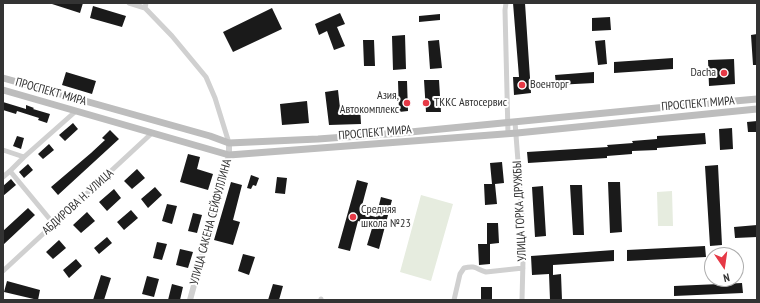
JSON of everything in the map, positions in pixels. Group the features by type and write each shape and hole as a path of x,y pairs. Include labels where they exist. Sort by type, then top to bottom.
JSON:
{"main road":[{"name":"ПРОСПЕКТ МИРА","path":"3,78 210,136 229,143 318,139 508,123 667,106 757,99"},
{"name":"ПРОСПЕКТ МИРА","path":"3,90 229,155 508,134 757,109"}],"street":[{"path":"128,3 146,6 206,77 215,98 229,143"},
{"path":"506,3 508,134"},
{"path":"3,177 24,156 76,111"},
{"name":"УЛИЦА ГОРКА ДРУЖБЫ","path":"516,122 522,214 522,300"},
{"name":"АБДИРОВА Н. УЛИЦА","path":"3,271 152,133"},
{"name":"УЛИЦА САКЕНА СЕЙФУЛЛИНА","path":"190,300 229,155 229,143"},
{"path":"3,150 24,156"},
{"path":"10,171 54,223"},
{"path":"454,300 460,274 464,268 471,266 477,267 481,271 486,272 523,268"}],"shaded area":[{"path":"672,191 673,226 658,226 657,192"},
{"path":"421,195 453,204 431,281 400,272"}],"building":[{"path":"52,3 83,3 80,13"},
{"path":"513,3 525,3 531,93 514,95 513,77 519,77"},
{"path":"93,6 126,16 122,27 90,18"},
{"path":"272,8 282,29 233,52 223,32"},
{"path":"340,13 345,24 337,27 345,46 334,50 327,31 319,35 315,24"},
{"path":"440,14 440,20 419,22 419,16"},
{"path":"610,17 611,30 592,31 592,18"},
{"path":"757,34 757,65 753,65 751,35"},
{"path":"405,35 406,69 393,70 392,36"},
{"path":"363,40 374,40 375,66 364,66"},
{"path":"439,40 442,68 430,69 428,41"},
{"path":"605,40 607,64 598,65 595,41"},
{"path":"673,58 673,69 614,73 614,62"},
{"path":"734,59 735,84 709,86 708,60"},
{"path":"66,72 96,81 92,94 62,85"},
{"path":"594,72 594,83 556,85 555,75"},
{"path":"424,80 439,80 441,112 426,112"},
{"path":"398,81 407,81 408,111 399,112"},
{"path":"338,90 340,108 360,107 361,124 329,125 325,92"},
{"path":"307,101 309,123 282,125 280,104"},
{"path":"3,102 26,109 26,105 34,108 33,109 50,114 47,123 38,120 39,118 17,111 16,114 3,110"},
{"path":"757,121 757,132 748,132 747,122"},
{"path":"73,123 78,129 65,141 59,135"},
{"path":"732,128 733,149 720,150 719,129"},
{"path":"110,130 119,139 58,195 51,187 105,140 102,138"},
{"path":"705,133 706,144 657,148 657,150 632,151 632,154 607,156 607,158 528,163 527,152 608,147 607,145 657,139 657,136"},
{"path":"17,136 24,138 21,149 13,146"},
{"path":"49,144 54,150 43,159 38,154"},
{"path":"188,154 200,157 197,169 213,174 208,190 180,182"},
{"path":"502,162 504,183 495,184 497,204 485,205 484,184 492,184 490,163"},
{"path":"28,164 33,170 24,178 19,172"},
{"path":"718,165 722,245 710,246 705,166"},
{"path":"137,169 145,178 132,189 124,181"},
{"path":"251,175 259,178 256,186 253,185 251,189 247,188"},
{"path":"277,177 287,178 285,194 275,193"},
{"path":"11,179 16,185 3,196 3,186"},
{"path":"357,180 368,183 360,213 376,217 381,197 392,200 379,249 367,245 373,225 358,221 350,251 338,248"},
{"path":"231,182 242,185 233,220 240,222 233,245 214,240"},
{"path":"608,182 620,182 622,232 610,233"},
{"path":"570,185 582,185 584,235 573,235"},
{"path":"543,186 546,236 535,237 532,187"},
{"path":"155,187 162,195 148,208 141,199"},
{"path":"114,189 121,198 107,211 99,202"},
{"path":"167,204 177,206 172,224 162,221"},
{"path":"28,208 35,215 3,245 3,231"},
{"path":"131,210 138,218 124,230 117,222"},
{"path":"87,212 95,221 81,233 73,225"},
{"path":"193,213 202,215 197,233 188,231"},
{"path":"487,223 498,223 499,243 490,244 490,264 479,265 478,244 487,244"},
{"path":"757,225 757,237 735,238 734,227"},
{"path":"107,237 112,243 99,254 94,248"},
{"path":"59,240 66,248 53,259 46,252"},
{"path":"157,242 167,244 162,260 153,258"},
{"path":"705,247 704,257 627,261 627,250"},
{"path":"180,249 193,252 188,268 176,265"},
{"path":"614,250 614,261 553,265 553,275 561,274 562,300 550,300 549,274 532,275 531,256"},
{"path":"243,254 255,257 249,275 238,271"},
{"path":"76,259 82,266 69,278 63,270"},
{"path":"101,275 111,278 104,300 93,300"},
{"path":"147,276 159,279 154,297 142,294"},
{"path":"7,281 40,290 38,300 4,292"},
{"path":"172,284 183,287 180,300 168,300"},
{"path":"273,284 283,286 279,300 268,300"},
{"path":"704,285 704,287 742,287 743,293 674,296 674,286"},
{"path":"481,287 492,287 492,300 481,300"}],"place":[{"name":"Dacha","path":"724,73"},
{"name":"Военторг","path":"522,85"},
{"name":"Азия, Автокомплекс","path":"407,103"},
{"name":"ТККС Автосервис","path":"426,103"},
{"name":"Средняя школа №23","path":"353,217"}]}
